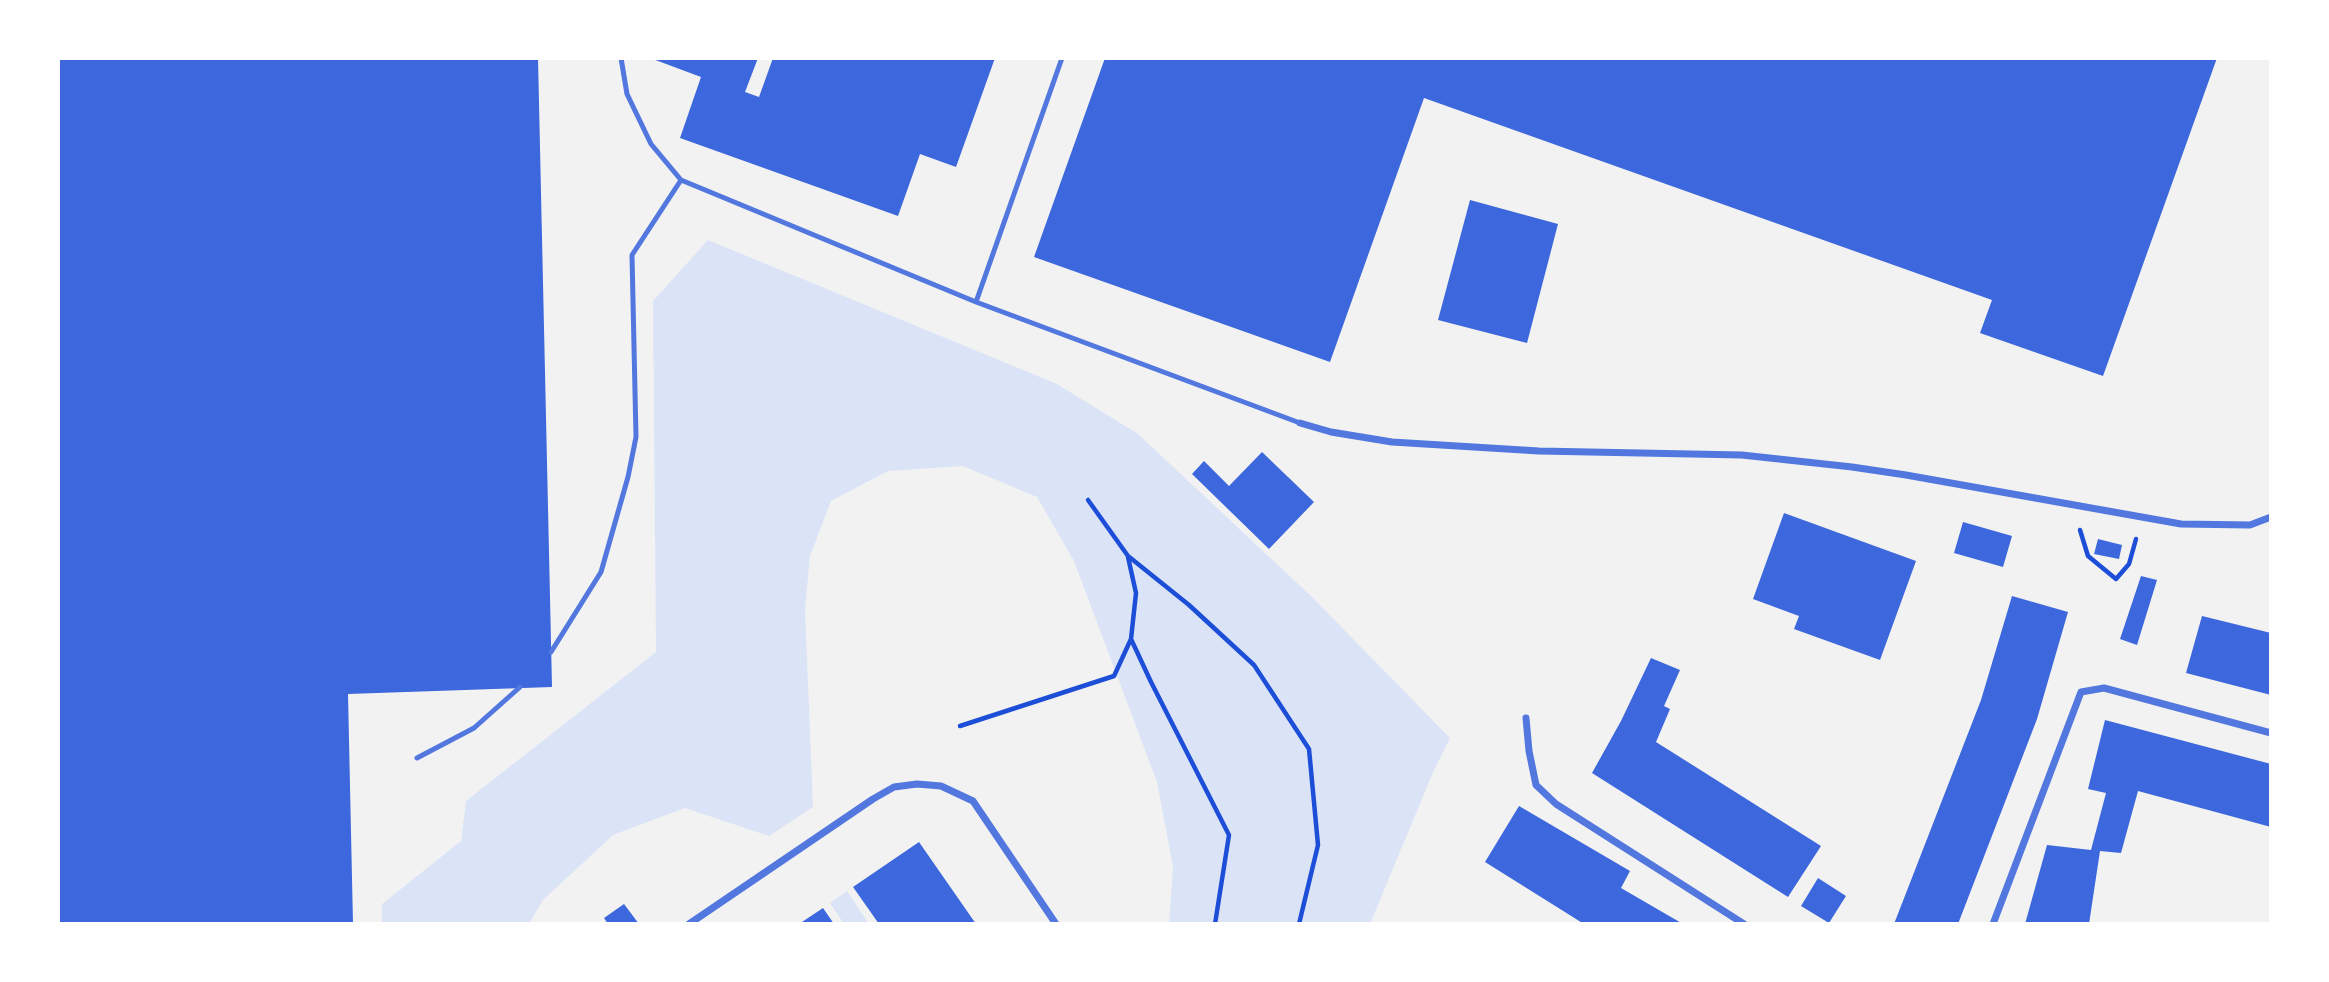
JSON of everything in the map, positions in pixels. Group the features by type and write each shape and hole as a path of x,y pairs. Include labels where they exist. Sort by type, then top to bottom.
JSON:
{"street":[{"path":"1300,422 1331,432 1391,442 1539,451 1742,455 1906,475 2181,524 2250,525 2271,517"},
{"path":"1993,924 2081,692 2104,688 2271,733"},
{"path":"1525,718 1536,785 1556,804 1744,924"},
{"path":"689,924 873,799 894,788 917,784 941,786 973,801 1056,924"}],"lane":[{"path":"621,58 627,94 651,144 681,180 976,302 1300,422"},
{"path":"976,302 1062,58"},
{"path":"551,652 601,572 628,477 636,437 632,255 681,180"},
{"path":"417,758 474,728 520,687"}],"path":[{"path":"1088,500 1128,556 1189,606 1254,666 1309,749 1318,845 1299,924"},
{"path":"2076,506 2088,556 2116,579 2129,564 2141,518"},
{"path":"960,726 1114,676 1131,639 1136,593 1128,556"},
{"path":"1131,639 1229,835 1215,924"}],"shaded area":[{"path":"708,240 1057,384 1138,434 1311,596 1450,738 1370,924 1169,924 1173,867 1157,782 1074,561 1037,497 963,466 888,471 831,501 810,556 805,609 813,807 769,836 685,808 613,835 543,900 529,924 382,924 382,904 461,841 466,801 656,652 653,301"},
{"path":"847,891 869,924 844,924 830,903"}],"building":[{"path":"58,58 538,58 552,687 348,694 353,924 58,924"},
{"path":"650,58 758,58 745,92 759,97 773,58 995,58 956,167 920,154 898,216 680,138 701,77"},
{"path":"1105,58 2217,58 2103,376 1980,333 1992,300 1424,98 1330,362 1034,257"},
{"path":"1470,200 1558,224 1527,343 1438,320"},
{"path":"1262,452 1314,502 1269,549 1192,474 1204,461 1229,486"},
{"path":"1784,513 1916,561 1880,660 1794,629 1799,616 1753,599"},
{"path":"1963,522 2012,536 2003,567 1954,553"},
{"path":"2098,539 2122,545 2119,559 2094,554"},
{"path":"2141,576 2157,580 2137,645 2120,639"},
{"path":"2012,596 2068,612 2037,719 1958,924 1894,924 1981,700"},
{"path":"2202,616 2271,633 2271,695 2186,673"},
{"path":"1651,658 1680,670 1664,706 1670,709 1656,742 1821,846 1788,897 1592,773"},
{"path":"2105,720 2271,764 2271,827 2138,791 2121,853 2100,851 2089,924 2025,924 2047,845 2091,850 2106,793 2088,789"},
{"path":"1519,806 1630,871 1621,888 1683,924 1584,924 1485,862"},
{"path":"919,842 976,924 879,924 853,887"},
{"path":"1818,878 1846,896 1829,923 1801,906"},
{"path":"624,904 639,924 608,924 604,918"},
{"path":"823,908 834,924 799,924"}]}
